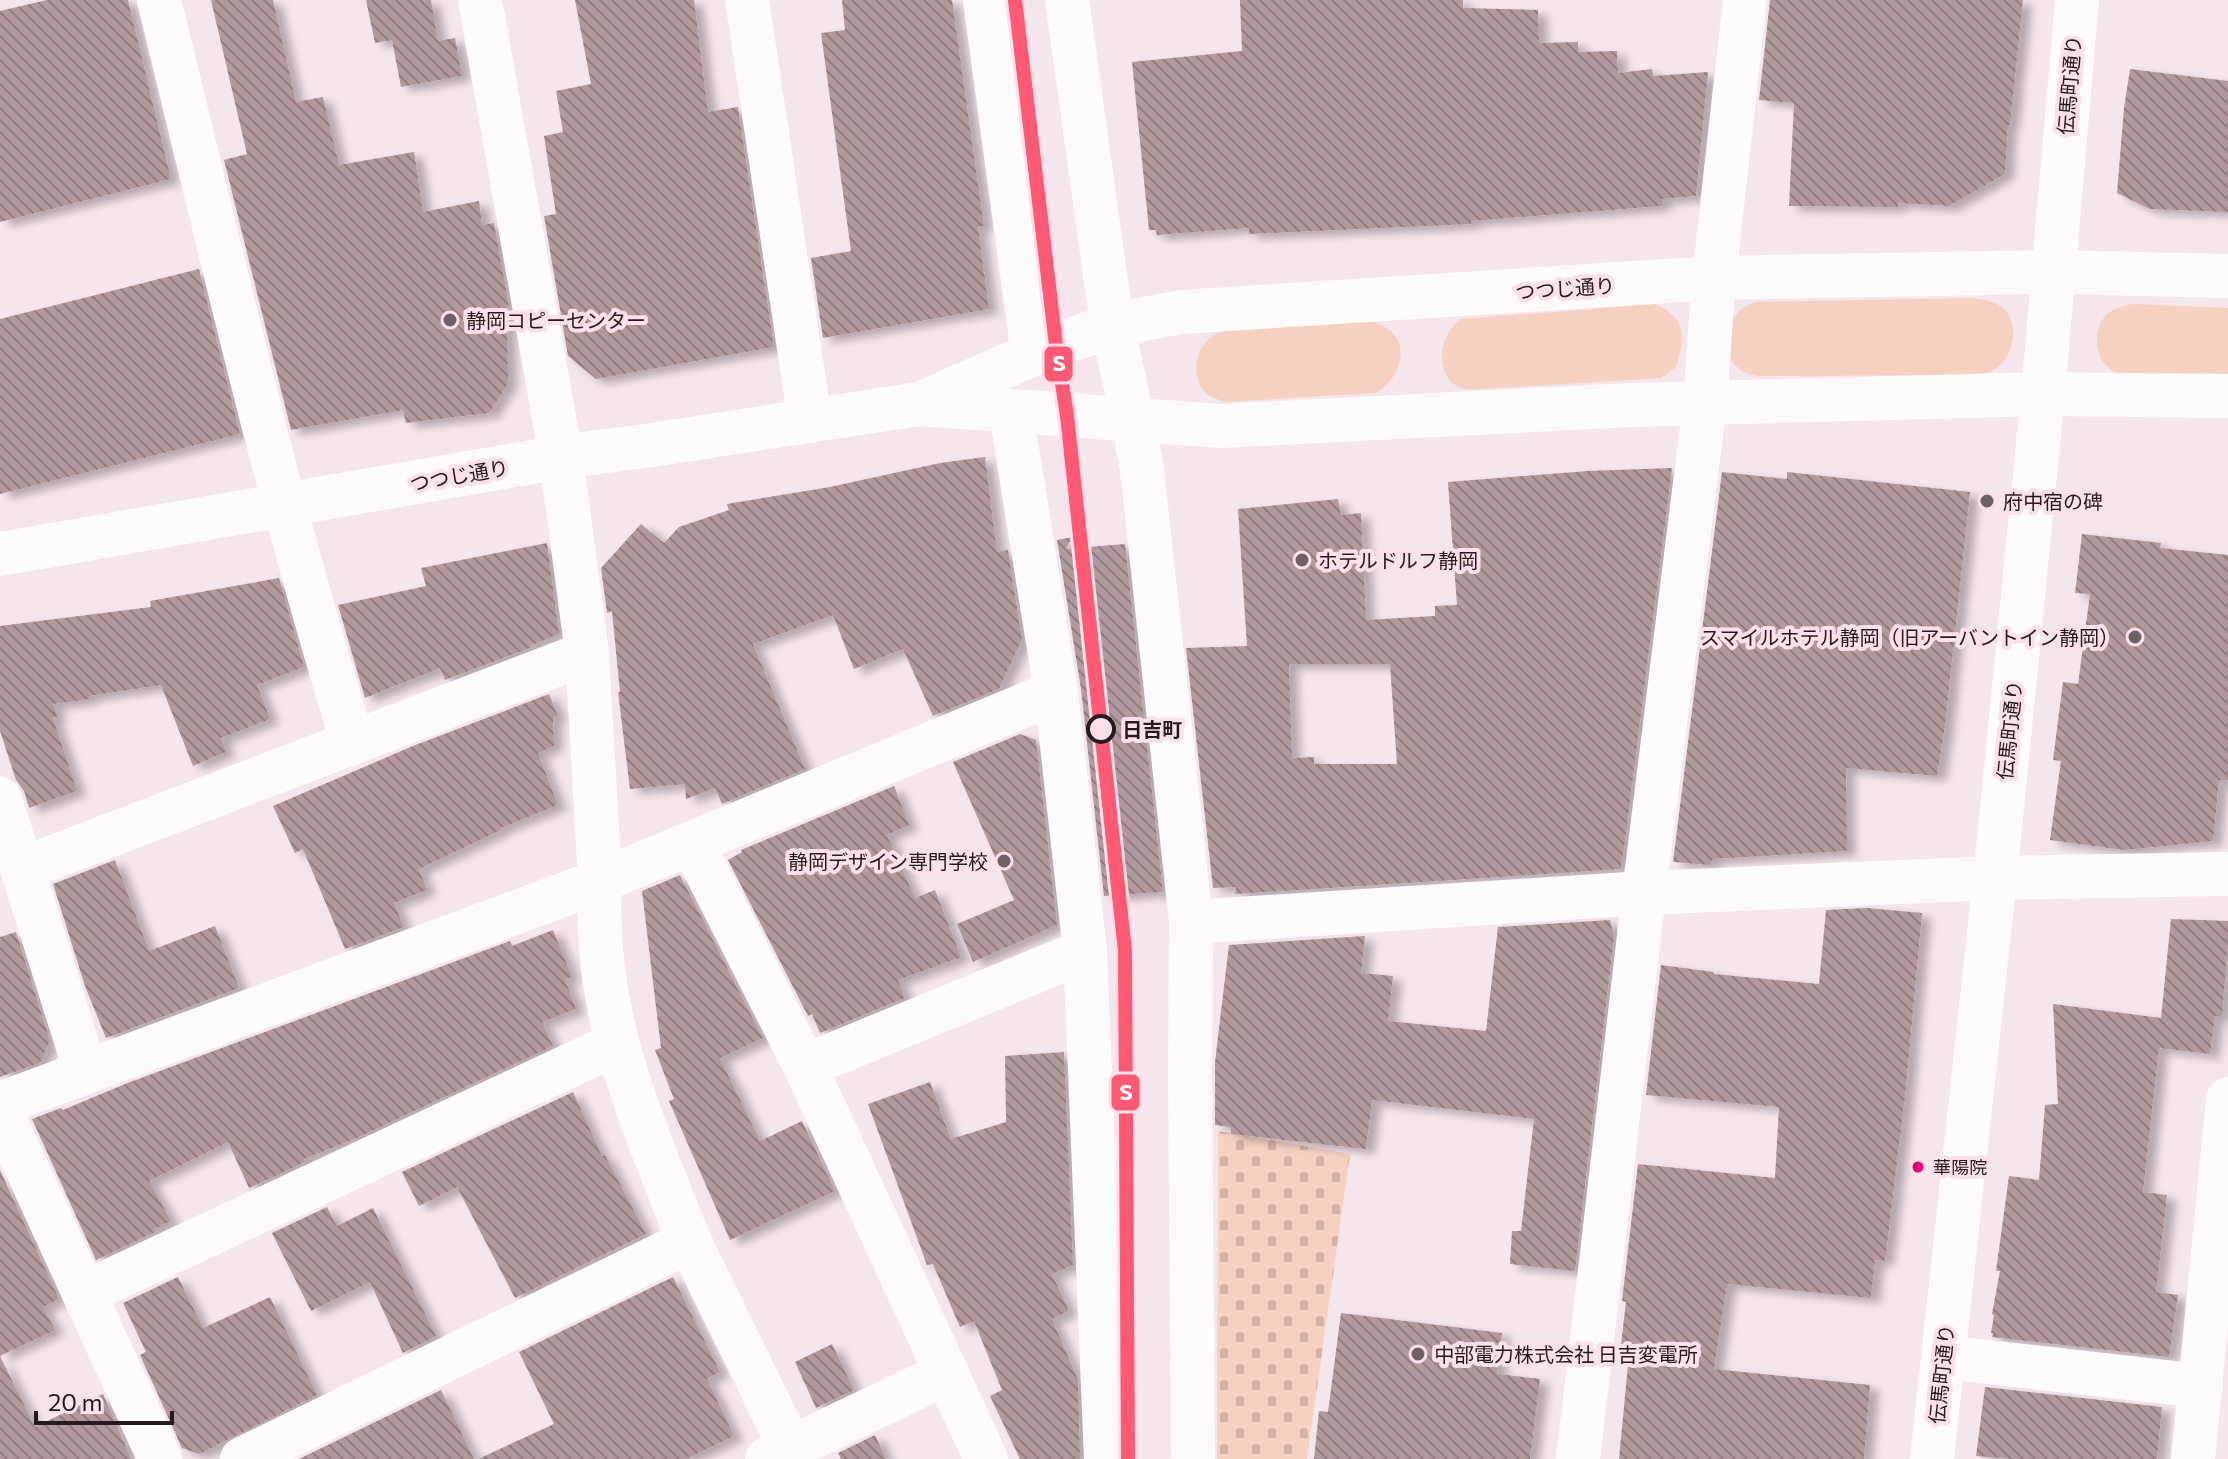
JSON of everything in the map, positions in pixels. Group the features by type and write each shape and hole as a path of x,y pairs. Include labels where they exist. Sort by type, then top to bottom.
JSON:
{"street":[{"path":"159,0 284,506 353,743"},
{"path":"480,0 561,457 587,653 600,881 598,906 607,1006 637,1109 690,1241 784,1455 947,1373"},
{"path":"747,0 810,421"},
{"path":"985,0 1033,354"},
{"path":"1067,0 1112,325 1144,484 1191,922 1193,1459"},
{"path":"1578,1459 1705,403 1714,278 1745,0"},
{"name":"伝馬町通り","path":"1932,1459 1995,878 2043,394 2077,0"},
{"name":"つつじ通り","path":"919,404 1033,354 1112,325 1181,312 1714,278 2053,272 2228,276"},
{"name":"つつじ通り","path":"0,554 561,457 919,404 1221,426 1631,405 2043,394 2228,396"},
{"path":"1011,412 1056,692 1085,951 1106,1459"},
{"path":"22,869 587,653"},
{"path":"160,1459 0,1107 86,1072 600,881 1056,692"},
{"path":"0,799 86,1072"},
{"path":"692,843 805,1066 986,1459"},
{"path":"1191,922 1644,893 1995,878 2228,874"},
{"path":"805,1066 1085,951"},
{"path":"84,1293 616,1044"},
{"path":"2193,1459 2228,1099"},
{"path":"242,1459 690,1241"},
{"path":"1943,1357 2201,1386"}],"green space":[{"path":"1971,298 1999,305 2006,311 2013,327 2008,354 1997,368 1988,373 1757,376 1743,372 1728,359 1731,324 1738,312 1755,302"},
{"path":"1656,304 1673,316 1682,338 1676,367 1661,378 1466,390 1447,377 1444,368 1442,350 1445,341 1461,319"},
{"path":"2135,304 2228,308 2228,380 2129,376 2114,372 2100,355 2097,340 2100,325 2114,309"},
{"path":"1370,321 1384,326 1393,334 1401,353 1394,375 1376,393 1226,402 1208,395 1199,383 1196,369 1199,354 1208,340 1222,331"},
{"path":"1218,1131 1350,1154 1307,1459 1217,1459"}],"building":[{"path":"47,0 128,0 171,179 0,222 0,11"},
{"path":"211,0 273,0 296,102 323,97 339,165 414,152 423,212 479,201 482,225 494,223 509,306 508,384 489,413 406,423 403,410 291,430 224,160 247,154"},
{"path":"366,0 431,0 438,41 455,38 462,76 401,87 392,40 375,43"},
{"path":"575,0 694,0 708,112 738,107 774,347 596,379 568,356 544,216 556,214 544,136 563,132 556,91 591,84"},
{"path":"842,0 952,0 984,226 978,227 989,309 823,338 811,258 851,251 821,33 845,30"},
{"path":"1240,0 1463,0 1463,8 1538,10 1539,43 1578,42 1578,52 1617,51 1618,73 1652,69 1653,76 1708,72 1696,196 1662,199 1662,206 1471,221 1471,224 1249,234 1249,228 1157,235 1156,230 1149,230 1132,62 1242,51"},
{"path":"1770,0 2023,0 2005,174 1949,206 1898,203 1898,207 1789,206 1794,103 1759,100"},
{"path":"2130,69 2228,81 2228,212 2150,209 2117,193"},
{"path":"199,269 240,434 0,494 0,319"},
{"path":"985,457 997,552 1008,550 1022,640 999,689 933,716 903,649 854,669 833,615 753,644 805,769 722,804 715,788 686,799 685,784 630,789 612,611 607,613 601,568 641,524 664,543 679,527 729,510 727,504"},
{"path":"1672,468 1621,869 1235,894 1236,887 1213,888 1186,648 1247,646 1238,509 1338,499 1341,515 1361,513 1366,620 1435,616 1435,606 1457,605 1448,482","holes":["1289,664 1390,664 1397,764 1314,764 1314,757 1292,758"]},
{"path":"1722,472 1787,479 1787,472 1970,492 1937,776 1846,768 1847,851 1712,859 1711,865 1673,862"},
{"path":"2082,534 2161,543 2160,548 2228,555 2228,780 2219,780 2213,841 2124,850 2050,840 2061,761 2053,760 2063,682 2078,684 2090,594 2075,593"},
{"path":"1072,537 1066,549 1125,544 1163,892 1104,896 1081,689 1057,540"},
{"path":"547,543 559,634 445,680 440,668 365,698 338,605 426,586 421,568"},
{"path":"279,578 304,667 257,685 270,719 221,738 226,752 193,766 161,685 53,704 58,716 53,718 77,791 29,808 0,731 0,626 151,607 150,601"},
{"path":"549,694 558,716 553,718 554,746 538,753 558,805 501,828 419,869 427,890 394,903 404,927 345,949 303,849 295,853 273,806 413,746"},
{"path":"1020,734 1036,740 1057,925 973,962 957,924 1014,900 953,762"},
{"path":"894,786 909,825 887,835 915,898 935,890 961,957 898,980 905,998 820,1033 812,1014 808,1016 728,860 741,850"},
{"path":"115,860 149,951 215,926 239,988 106,1038 85,986 53,884"},
{"path":"680,875 763,1038 720,1058 760,1141 802,1121 835,1191 730,1240 669,1101 674,1099 655,1050 661,1048 642,891"},
{"path":"1867,908 1922,913 1905,1097 1885,1261 1875,1260 1871,1298 1727,1284 1714,1369 1870,1385 1864,1459 1619,1459 1629,1354 1620,1353 1626,1302 1622,1301 1638,1164 1775,1178 1779,1107 1646,1095 1661,965 1714,974 1819,984 1826,910"},
{"path":"2171,919 2228,921 2228,943 2222,1017 2215,1016 2210,1054 2159,1048 2143,1192 2167,1195 2156,1292 2178,1295 2169,1357 1992,1337 1992,1314 2000,1271 1996,1271 2009,1176 2039,1180 2045,1105 2058,1104 2053,1004 2161,1018"},
{"path":"1610,920 1614,937 1575,1271 1510,1264 1512,1231 1521,1231 1534,1119 1372,1100 1366,1149 1231,1134 1231,1127 1215,1125 1215,1062 1229,945 1365,936 1361,973 1393,976 1388,1021 1486,1031 1498,927"},
{"path":"553,930 572,977 565,979 576,1009 542,1022 553,1046 355,1139 304,1159 305,1162 249,1188 228,1142 149,1181 171,1221 155,1229 157,1231 96,1260 32,1119 510,941 512,946"},
{"path":"16,932 50,1041 40,1063 0,1077 0,937"},
{"path":"1064,1052 1073,1265 1052,1274 1069,1311 1052,1319 1078,1380 1080,1459 1020,1459 990,1396 1002,1390 974,1321 960,1327 933,1264 927,1265 868,1104 930,1082 951,1139 1006,1122 1005,1056"},
{"path":"573,1092 602,1156 605,1155 646,1234 515,1298 457,1187 419,1206 402,1172"},
{"path":"0,1170 59,1299 43,1307 55,1330 0,1356"},
{"path":"327,1207 337,1226 373,1208 436,1336 403,1353 370,1282 311,1311 272,1233"},
{"path":"178,1277 203,1328 270,1297 317,1395 199,1454 182,1448 140,1355 146,1352 123,1303"},
{"path":"673,1277 720,1372 707,1379 734,1436 686,1459 478,1459 554,1424 519,1352"},
{"name":"中部電力株式会社 日吉変電所","path":"1341,1313 1502,1333 1497,1374 1540,1379 1530,1459 1314,1459 1319,1411 1328,1412"},
{"path":"832,1344 854,1390 816,1408 795,1362"},
{"path":"0,1356 35,1427 103,1394 131,1459 0,1459"},
{"path":"1985,1387 2162,1407 2157,1459 2012,1459 1976,1456"},
{"path":"441,1390 474,1459 299,1459"},
{"path":"875,1435 886,1459 841,1459 838,1453"}],"transit line":[{"name":"S","path":"1015,0 1067,416 1125,951 1128,1459"}],"place":[{"name":"静岡コピーセンター","path":"450,320"},
{"name":"府中宿の碑","path":"1987,501"},
{"name":"ホテルドルフ静岡","path":"1302,560"},
{"name":"スマイルホテル静岡（旧アーバントイン静岡）","path":"2135,637"},
{"name":"日吉町","path":"1101,729"},
{"name":"静岡デザイン専門学校","path":"1004,861"},
{"name":"華陽院","path":"1918,1167"},
{"name":"中部電力株式会社 日吉変電所","path":"1418,1354"}]}
